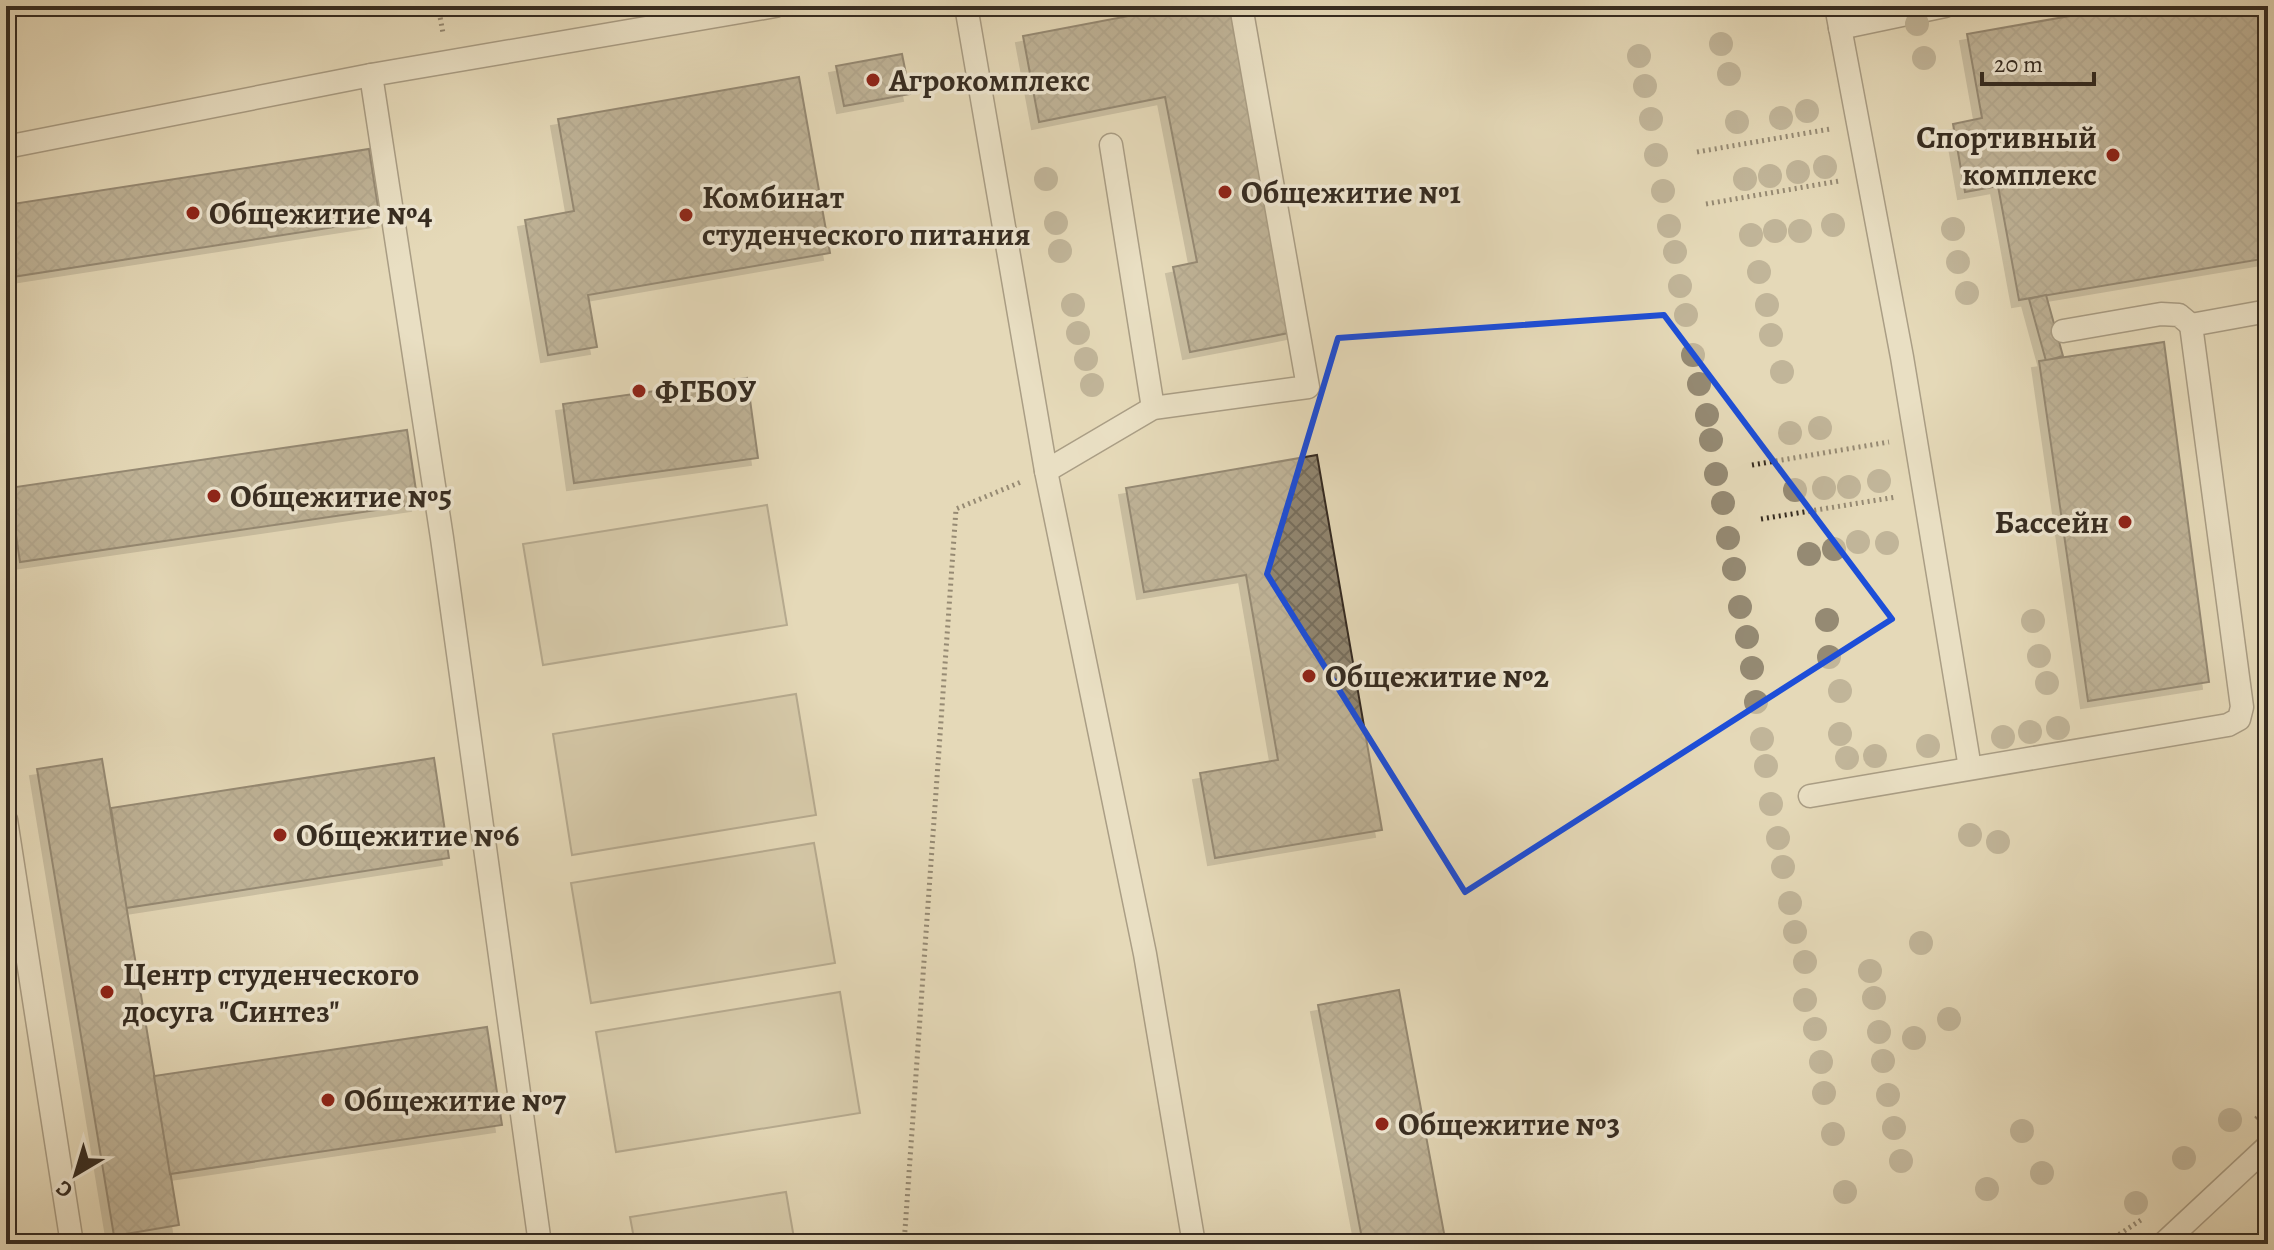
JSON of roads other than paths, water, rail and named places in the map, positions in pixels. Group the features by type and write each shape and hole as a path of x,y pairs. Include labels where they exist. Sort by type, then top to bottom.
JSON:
{"lane":[{"path":"6,147 371,75 775,6"},
{"path":"966,6 1046,471 1145,954 1194,1244"},
{"path":"1046,471 1153,408 1308,387 1241,6"},
{"path":"1945,6 1838,17 1902,357 1970,768"},
{"path":"371,75 442,538 540,1244"},
{"path":"1111,145 1153,408"},
{"path":"2191,325 2268,311"},
{"path":"1810,796 2228,725 2239,719 2242,707 2191,325 2179,315 2161,314 2063,331"},
{"path":"6,820 72,1244"},
{"path":"2163,1244 2268,1146"}],"place":[{"name":"Агрокомплекс","path":"873,80"},
{"name":"Спортивный комплекс","path":"2113,155"},
{"name":"Общежитие №1","path":"1225,192"},
{"name":"Общежитие №4","path":"193,213"},
{"name":"Комбинат студенческого питания","path":"686,215"},
{"name":"ФГБОУ","path":"639,391"},
{"name":"Общежитие №5","path":"214,496"},
{"name":"Бассейн","path":"2125,522"},
{"name":"Общежитие №2","path":"1309,676"},
{"name":"Общежитие №6","path":"280,835"},
{"name":"Центр студенческого досуга \"Синтез\"","path":"107,992"},
{"name":"Общежитие №7","path":"328,1100"},
{"name":"Общежитие №3","path":"1382,1124"}]}
